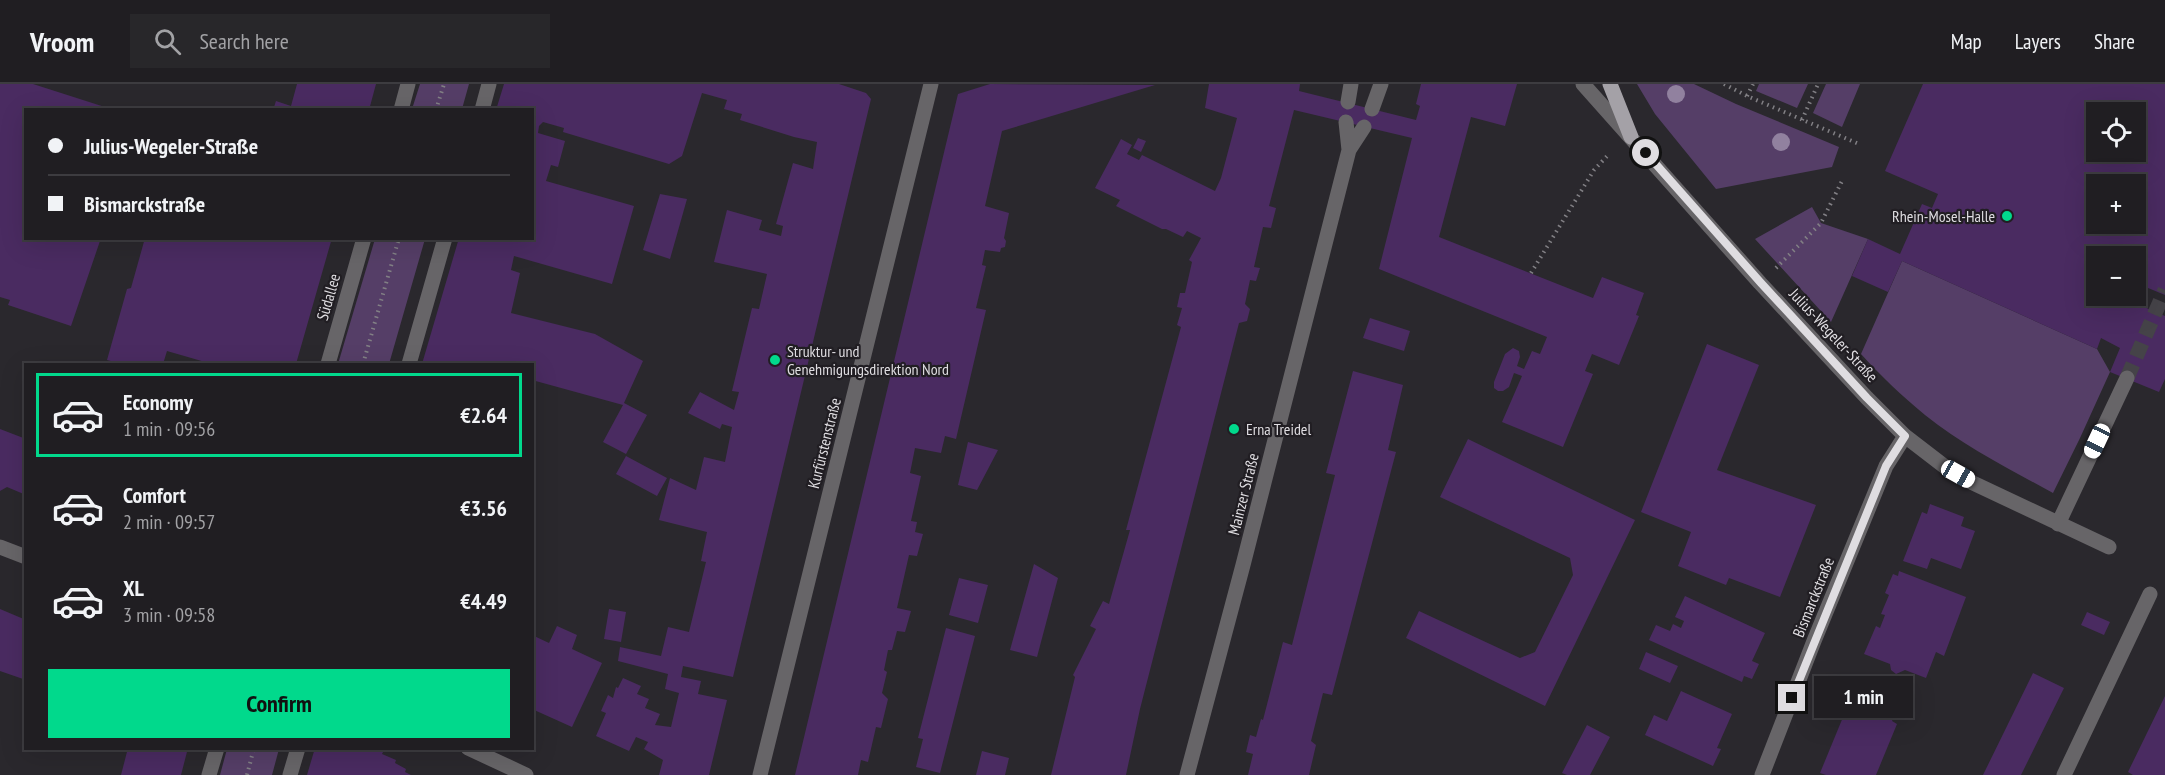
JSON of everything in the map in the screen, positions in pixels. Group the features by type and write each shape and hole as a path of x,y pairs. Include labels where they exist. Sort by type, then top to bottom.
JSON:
{"main road":[{"path":"1610,84 1631,136"}],"street":[{"path":"402,108 408,84"},
{"path":"483,108 489,84"},
{"name":"Kurfürstenstraße","path":"760,775 931,84"},
{"path":"1348,102 1351,84"},
{"path":"1372,109 1381,84"},
{"name":"Julius-Wegeler-Straße","path":"1583,84 1768,291 1905,436 1958,474 2109,547"},
{"name":"Mainzer Straße","path":"1187,775 1348,150 1346,122"},
{"name":"Mainzer Straße","path":"1348,150 1364,127"},
{"name":"Südallee","path":"328,363 363,240"},
{"path":"409,363 444,240"},
{"path":"2058,524 2127,378"},
{"name":"Bismarckstraße","path":"1762,775 1886,466 1905,436"},
{"path":"0,547 24,556"},
{"path":"2064,775 2107,680 2150,594"},
{"path":"209,775 216,750"},
{"path":"290,775 297,750"},
{"path":"472,750 526,775"}],"path":[{"path":"437,108 444,84"},
{"path":"1724,84 1859,144"},
{"path":"1747,96 1753,84"},
{"path":"1802,120 1818,84"},
{"path":"1531,273 1594,170 1609,154"},
{"path":"1789,255 1821,223 1843,179"},
{"path":"363,363 398,240"},
{"path":"247,775 253,750"}],"shaded area":[{"path":"420,84 469,84 462,108 412,108"},
{"path":"1637,84 1694,84 1839,147 1832,167 1716,189 1655,114"},
{"path":"1759,84 1808,84 1797,108 1756,91"},
{"path":"1826,84 1860,84 1842,127 1813,113"},
{"path":"1812,207 1821,223 1868,239 1831,322 1755,239"},
{"path":"375,240 425,240 389,363 338,363"},
{"path":"1902,261 2097,349 2110,372 2053,493 1955,437 1900,393 1861,354"},
{"path":"226,750 279,750 272,775 220,775"}],"building":[{"path":"0,84 33,84 108,108 24,108 24,240 100,240 71,326 8,305 10,300 0,297"},
{"path":"297,84 376,84 370,108 274,108 276,101 291,106"},
{"path":"504,84 839,84 866,93 871,99 733,677 683,666 681,677 701,681 698,694 727,700 709,775 659,775 663,760 644,749 648,742 636,737 629,751 596,736 606,713 601,711 608,695 613,698 616,687 618,688 623,678 641,686 637,694 649,699 645,708 660,714 655,725 671,727 679,693 665,689 668,674 618,661 620,647 661,656 668,627 689,632 706,562 701,561 707,532 659,520 670,478 696,490 704,457 725,462 732,427 722,424 720,429 688,413 700,392 734,410 739,392 732,391 752,308 759,309 767,274 714,262 727,210 762,220 759,230 781,236 783,226 776,224 793,163 813,169 817,142 740,120 742,114 724,109 727,100 702,93 682,156 669,164 563,132 564,128 543,122 539,126 538,133 565,141 558,167 551,165 546,181 634,206 612,284 514,256 511,270 520,273 511,313 595,334 643,361 624,403 647,415 626,454 603,442 623,405 534,381 534,363 422,363 458,240 534,240 534,108 497,108"},
{"path":"990,84 1155,85 1002,131 985,206 1009,213 1004,238 1005,247 1001,248 1000,252 985,250 982,265 986,266 976,308 986,310 956,439 945,436 941,453 915,448 910,473 921,476 911,521 917,522 915,532 923,534 917,556 909,555 897,608 911,611 905,632 897,631 892,650 888,650 884,670 887,672 882,693 888,699 881,728 876,727 868,762 861,760 858,775 795,775 958,94"},
{"path":"1209,84 1300,84 1299,91 1416,120 1420,106 1416,104 1421,84 1517,84 1505,126 1471,117 1439,237 1593,298 1602,277 1644,293 1636,315 1639,316 1619,365 1592,354 1585,371 1593,374 1563,447 1502,422 1522,376 1514,373 1509,387 1503,391 1494,388 1494,382 1505,354 1513,348 1519,351 1517,366 1524,369 1532,351 1540,354 1547,337 1379,269 1412,138 1294,110 1269,206 1276,208 1271,228 1263,227 1254,267 1260,268 1256,281 1250,280 1245,304 1250,309 1247,321 1239,323 1140,709 1126,775 1051,775 1075,677 1073,675 1096,629 1090,626 1103,601 1109,604 1130,530 1126,530 1181,327 1177,325 1182,308 1177,307 1180,293 1185,293 1192,262 1189,260 1201,238 1187,231 1183,237 1162,229 1116,206 1120,200 1095,188 1121,139 1132,145 1127,154 1139,160 1142,155 1215,191 1221,178 1237,118 1205,108"},
{"name":"Rhein-Mosel-Halle","path":"1923,84 2165,84 2165,295 2146,287 2146,246 2086,246 2086,306 2142,306 2165,316 2165,379 2159,392 2110,372 2120,348 2101,338 2097,349 1902,261 1888,292 1852,276 1868,239 1900,254 1922,204 1932,208 1938,194 1885,171"},
{"path":"1138,138 1146,141 1141,152 1133,148"},
{"path":"660,194 687,199 670,259 643,250"},
{"path":"144,240 331,240 296,363 209,363 167,351 163,363 118,363 107,360 127,289 131,288"},
{"path":"1370,318 1410,331 1404,351 1363,338"},
{"path":"1707,344 1759,365 1717,470 1816,505 1780,597 1729,578 1726,585 1678,566 1691,532 1641,512"},
{"path":"1353,371 1403,385 1388,450 1396,452 1332,695 1323,693 1311,741 1316,745 1309,775 1248,775 1253,754 1246,752 1250,735 1256,737 1261,719 1263,720 1283,642 1292,645 1335,475 1326,473"},
{"path":"0,429 24,438 24,494 7,487 0,491"},
{"path":"1468,439 1635,520 1545,706 1406,638 1419,611 1520,658 1535,652 1573,575 1570,558 1440,497"},
{"path":"968,442 998,450 977,490 958,485"},
{"path":"626,456 667,478 657,496 616,474"},
{"path":"1930,504 1964,517 1961,526 1975,531 1961,569 1931,558 1927,569 1903,561 1922,512 1927,514"},
{"path":"1034,564 1058,578 1037,657 1010,650"},
{"path":"1899,571 1966,597 1944,656 1936,652 1926,678 1905,670 1896,674 1891,670 1890,664 1864,654 1876,626 1880,628 1885,615 1881,614 1889,595 1885,593 1893,574 1898,576"},
{"path":"959,578 988,585 978,623 949,615"},
{"path":"1685,596 1765,633 1752,661 1759,664 1752,679 1744,676 1742,682 1649,640 1656,625 1670,631 1673,624 1681,628 1684,621 1675,617"},
{"path":"0,609 24,619 24,679 0,671"},
{"path":"609,609 626,612 621,642 604,639"},
{"path":"2087,612 2110,622 2104,635 2081,625"},
{"path":"557,626 577,635 572,649 602,663 572,727 534,710 534,636 549,643"},
{"path":"946,628 975,636 940,773 916,767 923,739 918,738"},
{"path":"1646,652 1678,666 1670,683 1639,669"},
{"path":"2033,673 2064,688 2021,775 1983,775"},
{"path":"1855,688 1898,706 1892,721 1897,724 1876,775 1820,773"},
{"path":"1681,691 1732,714 1717,748 1721,749 1713,766 1645,735 1654,715 1667,721"},
{"path":"2165,696 2165,775 2133,775 2128,772"},
{"path":"1587,725 1610,737 1590,775 1562,773"},
{"path":"127,750 187,750 181,775 121,775"},
{"path":"314,750 379,750 383,752 382,754 396,760 395,763 411,775 307,775"},
{"path":"982,751 1009,758 1005,775 976,775"}],"tunnel":[{"path":"2127,378 2165,290"}],"place":[{"name":"Rhein-Mosel-Halle","path":"2007,216"},
{"name":"Struktur- und Genehmigungsdirektion Nord","path":"775,360"},
{"name":"Erna Treidel","path":"1234,429"}],"route":[{"path":"1646,153 1761,283 1905,436 1886,466 1792,698"}]}
